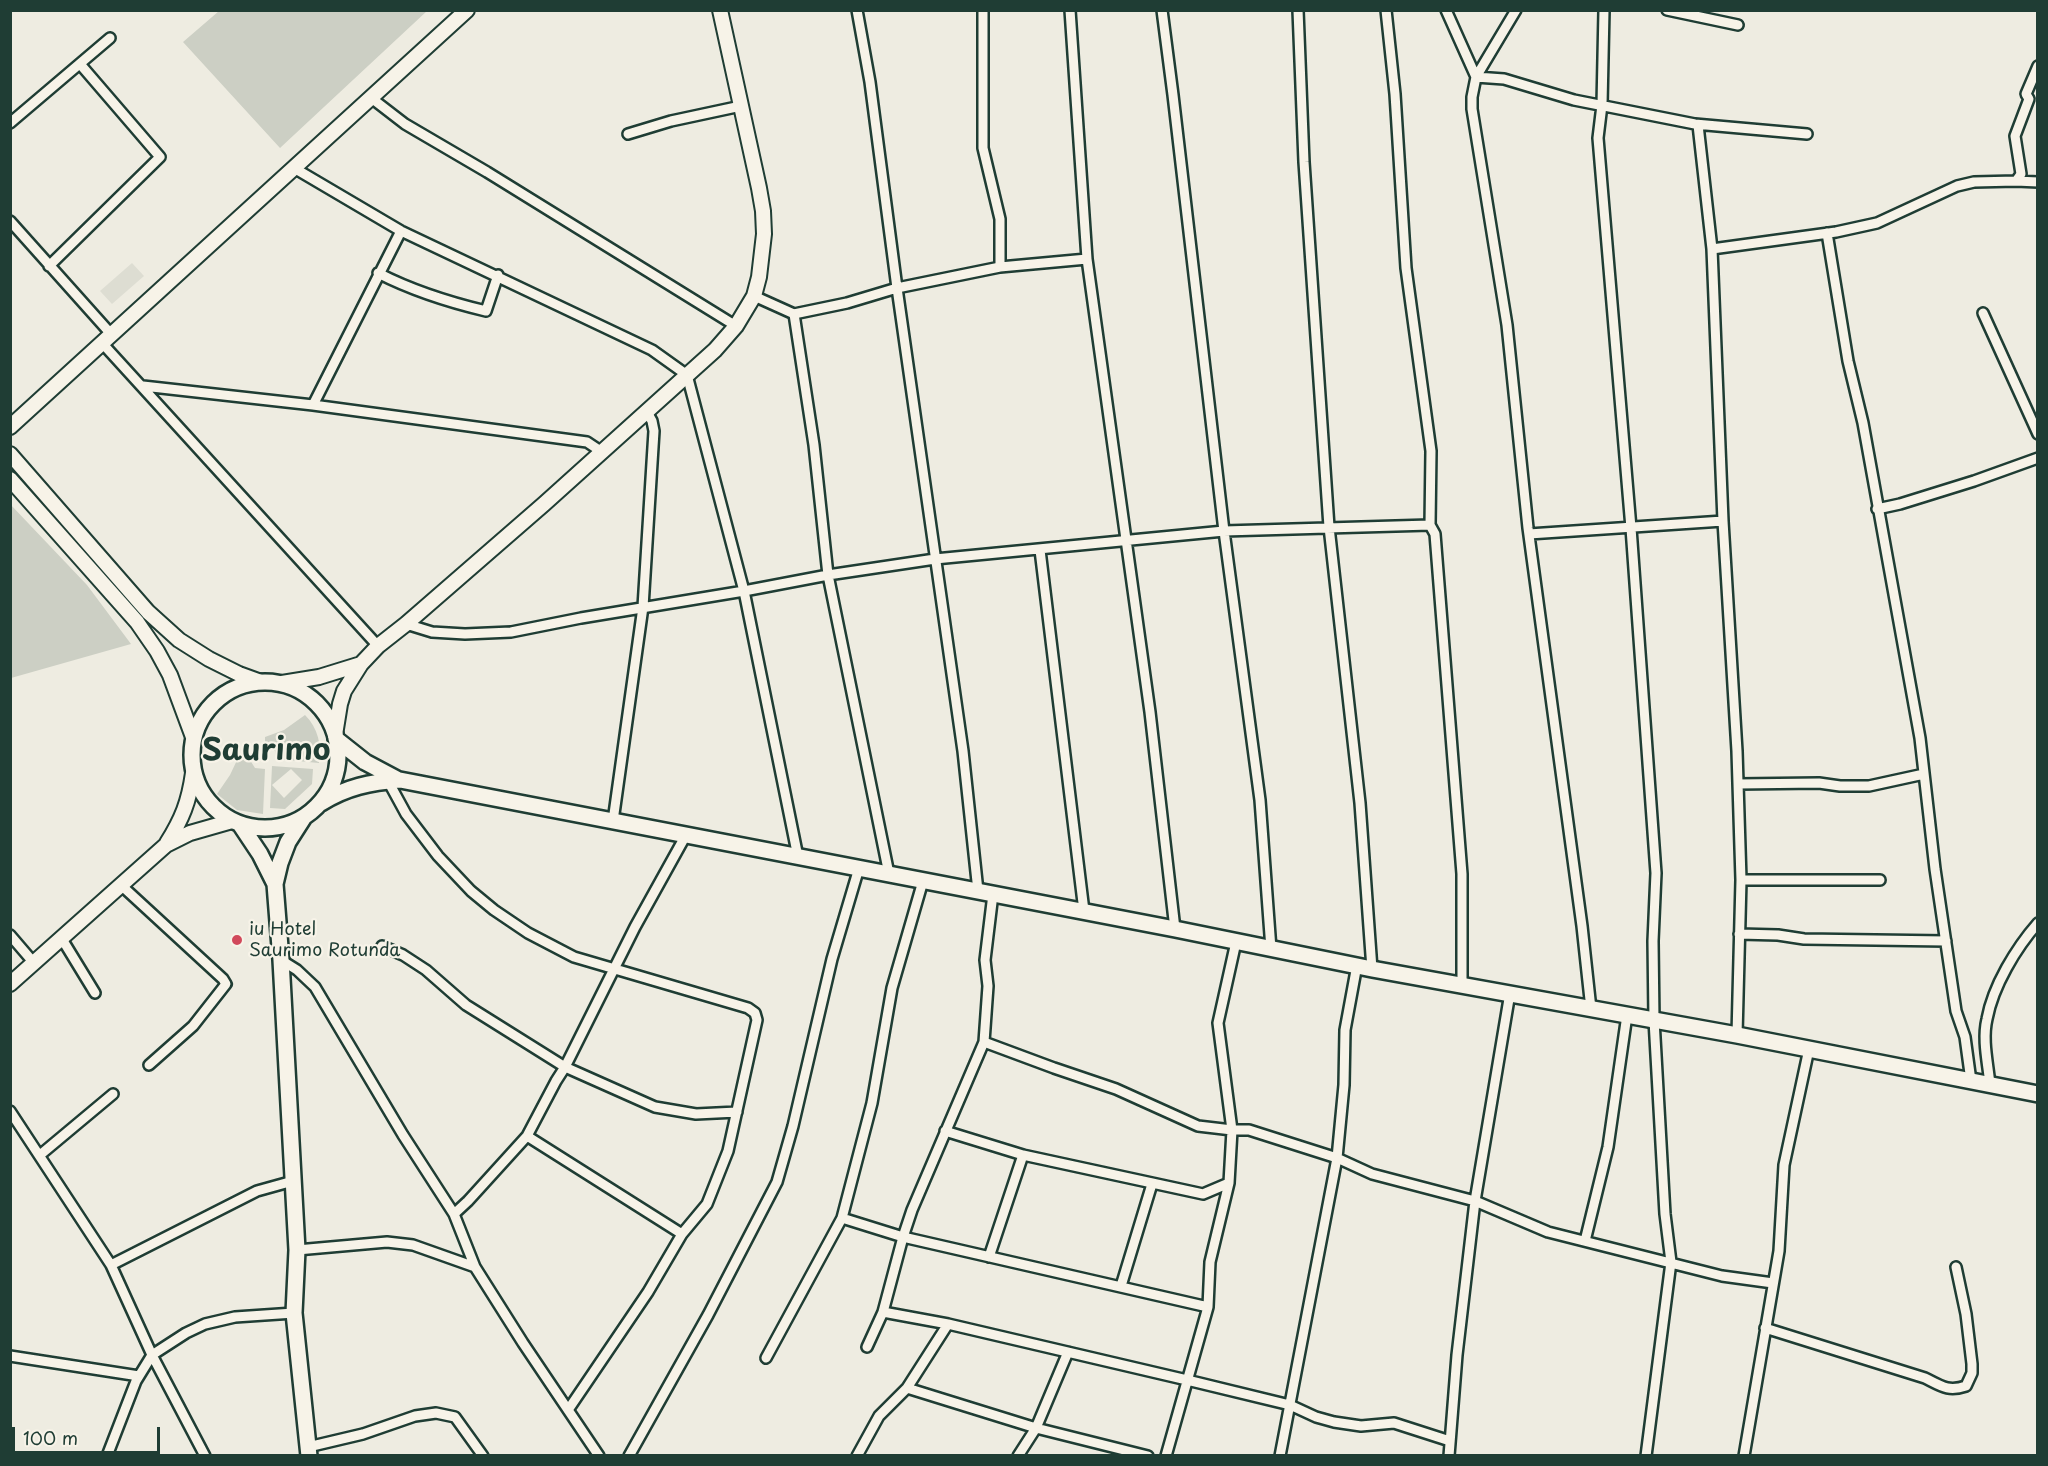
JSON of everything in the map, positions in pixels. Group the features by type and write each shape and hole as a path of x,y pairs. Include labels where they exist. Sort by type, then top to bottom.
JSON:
{"main road":[{"path":"321,803 336,773 338,756 336,737 328,719 318,705 304,694 282,683 261,682 243,686 226,693 200,720 193,737 191,755 193,773 199,788 207,801 219,813 236,823 256,828 289,825 341,791 361,784 394,780 2037,1094"},
{"path":"336,737 365,762 394,780"},
{"path":"304,817 288,842 275,884 297,1250 294,1313 308,1451"},
{"path":"236,823 260,854 275,884"}],"street":[{"path":"10,427 467,10"},
{"path":"336,737 339,704 344,691 361,664 378,646 602,452 715,350 736,326 754,296 762,257 763,211 720,10"},
{"path":"857,10 870,82 935,559 986,893 985,960 988,986 984,1041 903,1237 883,1312 867,1347"},
{"path":"983,10 982,148 1000,219 1000,267"},
{"path":"1070,10 1087,259 1150,712 1175,929"},
{"path":"1162,10 1224,531 1260,800 1271,949"},
{"path":"1280,1455 1337,1158 1344,1086 1345,1030 1365,967 1359,803 1329,527 1304,162 1299,10"},
{"path":"1386,10 1395,94 1406,268 1431,451 1430,525 1435,534 1462,873 1462,984"},
{"path":"1446,10 1476,77"},
{"path":"1516,10 1476,77 1472,108 1507,325 1529,534 1579,902 1591,1009"},
{"path":"1604,10 1602,105 1598,138 1631,528 1656,873 1653,941 1654,1020 1665,1214 1671,1263 1646,1455"},
{"path":"1666,10 1738,25"},
{"path":"10,123 110,38"},
{"path":"49,266 160,157 80,64"},
{"path":"2016,181 2021,174 2015,136 2029,99 2026,94 2037,66"},
{"path":"1476,77 1504,79 1575,100 1698,124 1807,134"},
{"path":"370,97 405,124 488,172 736,326"},
{"path":"628,135 671,121 741,105"},
{"path":"1698,124 1712,249 1723,521 1738,784 1741,880 1737,1035"},
{"path":"294,168 401,231 652,350 687,375 744,591 798,857"},
{"path":"1712,249 1827,233 1877,223 1957,186 1974,182 2037,182"},
{"path":"10,221 49,266 143,386 378,646"},
{"path":"313,405 401,231"},
{"path":"1827,233 1848,361 1863,423 1920,738 1956,1011 1965,1037 1971,1081"},
{"path":"754,296 795,314 847,303 897,288 1000,267 1087,259"},
{"path":"378,273 448,302 486,311 498,276"},
{"path":"1983,313 2037,434"},
{"path":"795,314 814,445 828,574 889,874"},
{"path":"143,386 313,405 587,442 602,452"},
{"path":"613,821 643,608 654,430 647,412"},
{"path":"10,454 148,612 179,640 209,659 261,682"},
{"path":"1877,508 1900,504 2037,458"},
{"path":"10,479 137,622 170,675 193,737"},
{"path":"1529,534 1723,521"},
{"path":"406,624 432,632 465,634 511,632 828,574 935,559 1224,531 1430,525"},
{"path":"1040,550 1084,911"},
{"path":"137,622 148,612"},
{"path":"282,683 319,677 361,664"},
{"path":"166,845 184,812 193,773"},
{"path":"1738,784 1819,783 1869,786 1924,774"},
{"path":"394,780 406,814 438,856 471,891 528,933 574,957 748,1008 757,1020 728,1151 707,1203 682,1234 648,1292 568,1410"},
{"path":"10,984 166,845 190,833 236,823"},
{"path":"454,1214 526,1136 566,1067 614,969 686,835"},
{"path":"629,1455 708,1315 777,1182 793,1126 832,959 859,868"},
{"path":"1741,880 1880,880"},
{"path":"766,1358 843,1218 872,1103 892,988 923,881"},
{"path":"122,886 226,984 193,1026 149,1065"},
{"path":"1990,1084 1985,1046 1987,1019 1999,984 2023,939 2037,924"},
{"path":"1739,934 1778,935 1804,939 1946,941"},
{"path":"10,935 33,963"},
{"path":"62,939 95,993"},
{"path":"1166,1455 1208,1307 1210,1262 1229,1183 1232,1130 1218,1023 1236,942"},
{"path":"382,946 403,955 426,970 466,1005 566,1067 655,1107 674,1112 696,1114 737,1112"},
{"path":"281,960 297,970 315,987 402,1135 454,1214 475,1267 599,1455"},
{"path":"1449,1455 1457,1355 1475,1201 1510,993"},
{"path":"1585,1241 1608,1147 1627,1015"},
{"path":"984,1041 1116,1089 1198,1126 1249,1130 1337,1158 1372,1174 1475,1201 1548,1232 1722,1276 1773,1283"},
{"path":"1744,1455 1779,1251 1784,1165 1809,1049"},
{"path":"40,1155 113,1094"},
{"path":"10,1112 111,1265 152,1355 204,1454"},
{"path":"945,1131 1023,1155 1203,1194 1229,1183"},
{"path":"526,1136 682,1234"},
{"path":"989,1257 1023,1155"},
{"path":"111,1265 247,1196 293,1181"},
{"path":"1121,1286 1152,1184"},
{"path":"843,1218 903,1237 1208,1307"},
{"path":"297,1250 396,1243 413,1245 475,1267"},
{"path":"1765,1328 1925,1378 1956,1390 1966,1386 1972,1373 1966,1314 1956,1266"},
{"path":"883,1312 948,1324 1290,1405 1316,1417 1334,1422 1362,1426 1394,1423 1450,1441"},
{"path":"107,1455 139,1376 152,1355 205,1324 235,1317 294,1313"},
{"path":"857,1455 879,1416 907,1388 948,1324"},
{"path":"1018,1455 1036,1428 1068,1352"},
{"path":"10,1356 139,1376"},
{"path":"907,1388 1036,1428 1148,1455"},
{"path":"308,1451 415,1416 435,1413 454,1417 483,1455"}],"shaded area":[{"path":"219,11 427,11 280,148 183,42"},
{"path":"132,263 144,276 112,304 100,291"},
{"path":"10,504 87,585 131,644 11,678"},
{"path":"305,715 313,725 318,737 319,763 276,759 275,751 265,742 265,737 284,730"},
{"path":"239,756 248,757 255,768 265,769 263,814 237,810 217,794"},
{"path":"272,766 313,769 312,784 285,809 270,808","holes":["291,769 302,780 284,798 272,785"]}],"place":[{"name":"iu Hotel Saurimo Rotunda","path":"237,940"}],"district":[{"name":"Saurimo","path":"266,752"}]}
